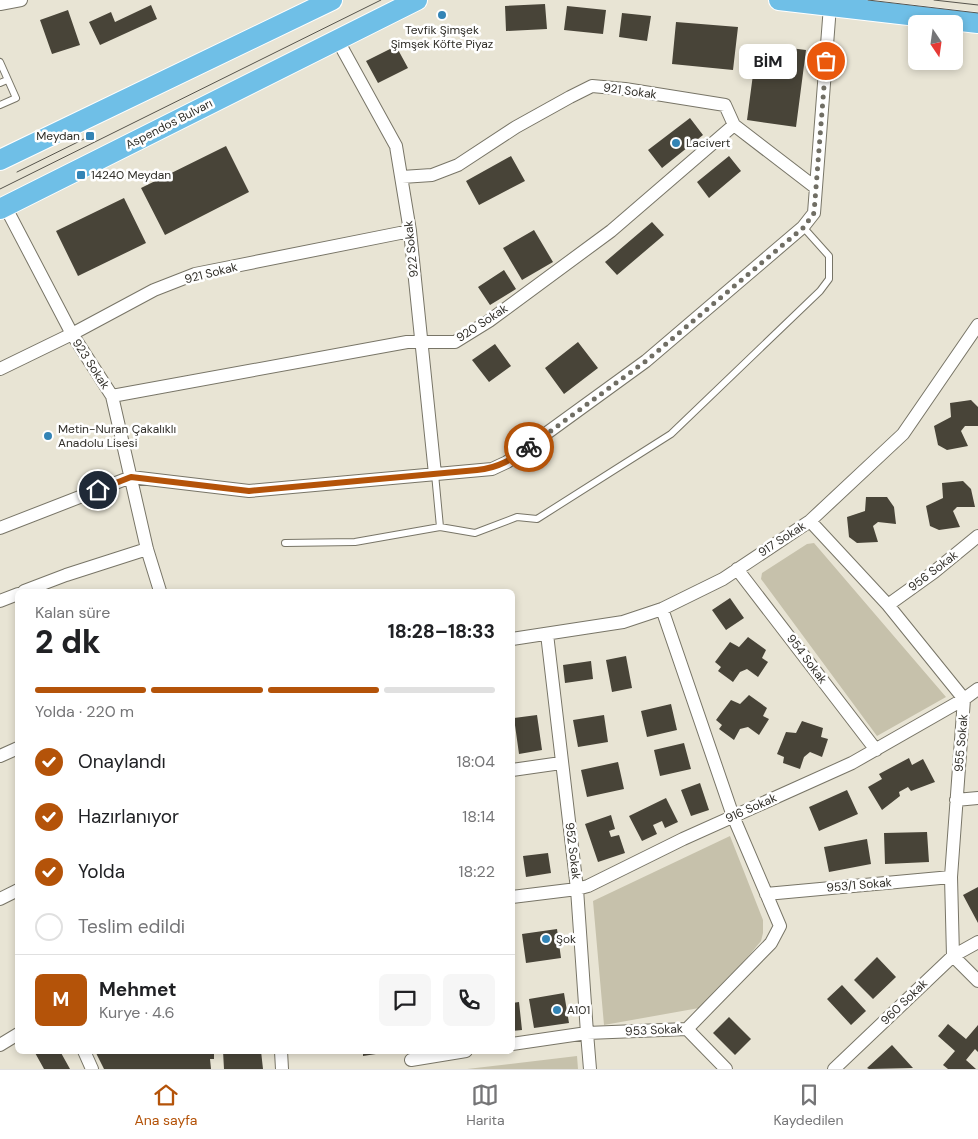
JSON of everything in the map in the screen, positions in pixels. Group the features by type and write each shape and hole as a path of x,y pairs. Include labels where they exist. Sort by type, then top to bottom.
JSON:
{"main road":[{"path":"0,160 332,0"},
{"name":"Aspendos Bulvarı","path":"3,208 417,0"},
{"path":"779,0 978,23"}],"street":[{"path":"0,4 21,0"},
{"path":"0,528 131,477 249,491 492,469 507,462 646,361 804,227 814,213 830,6"},
{"name":"922 Sokak","path":"337,39 396,146 410,231 435,474"},
{"name":"921 Sokak","path":"402,177 432,175 458,165 516,127 570,96 592,86 625,89 725,105 734,124 816,188"},
{"name":"920 Sokak","path":"112,396 407,342 456,342 489,321 611,231 734,124"},
{"name":"923 Sokak","path":"3,208 72,334 112,396 147,549 159,589"},
{"name":"921 Sokak","path":"0,369 72,334 154,290 195,274 410,231"},
{"name":"917 Sokak","path":"515,639 623,622 662,609 723,579 810,521 903,434 978,325"},
{"name":"955 Sokak","path":"810,521 888,605 964,699 951,877 953,956"},
{"name":"956 Sokak","path":"888,605 934,572 978,536"},
{"path":"29,589 147,549"},
{"name":"954 Sokak","path":"737,569 876,750"},
{"path":"0,601 15,595"},
{"path":"662,609 733,816 766,894"},
{"name":"952 Sokak","path":"547,634 577,889 590,1069"},
{"name":"916 Sokak","path":"515,897 588,886 733,816 852,763 964,699 978,689"},
{"path":"0,756 15,749"},
{"path":"515,770 561,763"},
{"path":"956,800 978,798"},
{"name":"953/1 Sokak","path":"766,894 951,877"},
{"path":"0,899 15,894"},
{"name":"953 Sokak","path":"515,1044 586,1033 687,1029 771,944 780,926 766,894"},
{"name":"960 Sokak","path":"834,1069 953,956 978,942"},
{"path":"953,956 978,981"},
{"path":"687,1029 726,1069"},
{"path":"0,1045 15,1036"},
{"path":"85,1054 92,1069"},
{"path":"281,1054 282,1069"},
{"path":"411,1060 448,1054"}],"lane":[{"path":"0,63 16,98 0,105"},
{"path":"0,82 7,80"},
{"path":"285,543 355,542 440,527 475,533 517,517 537,519 671,434 820,291 829,279 829,256 804,227"},
{"path":"435,474 440,527"}],"shaded area":[{"path":"814,543 946,697 877,736 761,579 762,573 807,544"},
{"path":"730,836 763,920 761,941 733,975 699,1008 604,1025 593,901"},
{"path":"577,1056 578,1069 467,1069"}],"building":[{"path":"545,4 547,29 506,31 505,6"},
{"path":"151,5 157,19 100,45 89,22 111,12 115,22"},
{"path":"567,6 606,10 603,34 564,30"},
{"path":"68,10 80,45 52,54 40,20"},
{"path":"622,13 651,16 647,41 619,37"},
{"path":"676,22 738,27 733,70 672,64"},
{"path":"757,44 806,50 796,127 747,120"},
{"path":"396,46 408,68 378,83 366,61"},
{"name":"Lacivert","path":"690,118 703,135 662,168 648,150"},
{"path":"226,146 249,192 165,235 141,188"},
{"path":"511,156 525,181 479,205 466,181"},
{"path":"729,156 741,171 709,198 697,182"},
{"path":"124,198 146,243 78,276 56,231"},
{"path":"652,222 664,235 617,275 605,262"},
{"path":"534,230 553,262 522,280 503,248"},
{"path":"504,270 516,289 490,305 478,287"},
{"path":"578,342 598,368 564,394 545,368"},
{"path":"495,344 511,366 489,382 472,360"},
{"path":"971,400 978,407 978,426 965,426 961,431 968,446 947,450 938,445 934,426 951,417 950,403"},
{"path":"963,481 971,489 975,507 957,507 953,511 960,527 939,530 930,526 926,506 943,498 942,483"},
{"path":"866,497 887,497 894,507 896,524 878,522 873,526 878,542 857,543 849,537 847,517 865,511"},
{"path":"730,598 744,618 726,630 712,610"},
{"path":"748,637 766,650 762,658 768,662 758,677 747,669 740,672 733,682 718,671 721,667 715,662 730,642 739,647"},
{"path":"626,656 632,688 612,692 606,660"},
{"path":"591,661 593,679 565,683 563,665"},
{"path":"749,695 767,708 763,716 769,719 759,735 748,727 740,729 734,740 719,729 722,725 716,720 731,700 740,704"},
{"path":"671,704 677,730 647,737 641,711"},
{"path":"537,715 542,750 519,754 515,718"},
{"path":"604,715 608,742 578,747 573,720"},
{"path":"802,721 823,728 821,737 828,739 822,757 810,752 804,757 800,769 783,763 784,757 777,754 786,732 796,733"},
{"path":"684,743 691,769 660,776 654,750"},
{"path":"909,758 912,765 923,759 935,782 911,791 908,787 899,792 900,796 882,810 868,787 882,779 879,774"},
{"path":"618,762 624,789 587,797 581,770"},
{"path":"700,783 709,810 691,816 681,790"},
{"path":"847,790 858,814 819,831 809,807"},
{"path":"666,798 678,822 665,828 662,821 653,825 657,834 642,841 629,816"},
{"path":"611,815 615,829 609,831 611,837 619,835 625,853 598,862 585,824"},
{"path":"927,832 929,862 885,864 884,833"},
{"path":"867,839 871,864 829,872 824,847"},
{"path":"548,853 551,873 526,877 523,856"},
{"path":"978,887 978,923 963,895"},
{"path":"557,929 561,958 526,963 522,934"},
{"path":"877,957 896,977 873,999 854,980"},
{"path":"842,985 866,1011 851,1025 827,999"},
{"path":"564,993 569,1023 534,1028 529,999"},
{"path":"519,1002 522,1030 515,1031 515,1003"},
{"path":"729,1017 751,1039 735,1055 713,1033"},
{"path":"948,1024 966,1039 978,1025 978,1052 975,1049 966,1060 976,1069 948,1069 943,1065 955,1051 938,1036"},
{"path":"892,1045 913,1068 867,1068"},
{"path":"36,1054 62,1054 70,1069 44,1069"},
{"path":"96,1054 214,1054 214,1059 210,1059 211,1069 104,1069"},
{"path":"223,1054 261,1054 263,1069 224,1069"}],"tram line":[{"path":"0,189 381,0"},
{"path":"868,0 978,13"},
{"path":"934,0 978,5"},
{"path":"17,172 86,138"}],"way so far":[{"path":"529,447 646,361 804,227 814,213 826,61"}],"place":[{"name":"Tevfik Şimşek Şimşek Köfte Piyaz","path":"442,15"},
{"name":"BİM","path":"826,61"},
{"name":"Meydan","path":"90,136"},
{"name":"Lacivert","path":"676,143"},
{"name":"14240 Meydan","path":"81,175"},
{"name":"Metin-Nuran Çakalıklı Anadolu Lisesi","path":"48,436"},
{"name":"Şok","path":"546,939"},
{"name":"A101","path":"557,1010"}],"route":[{"path":"98,490 131,477 249,491 492,469 507,462 529,447"}]}
